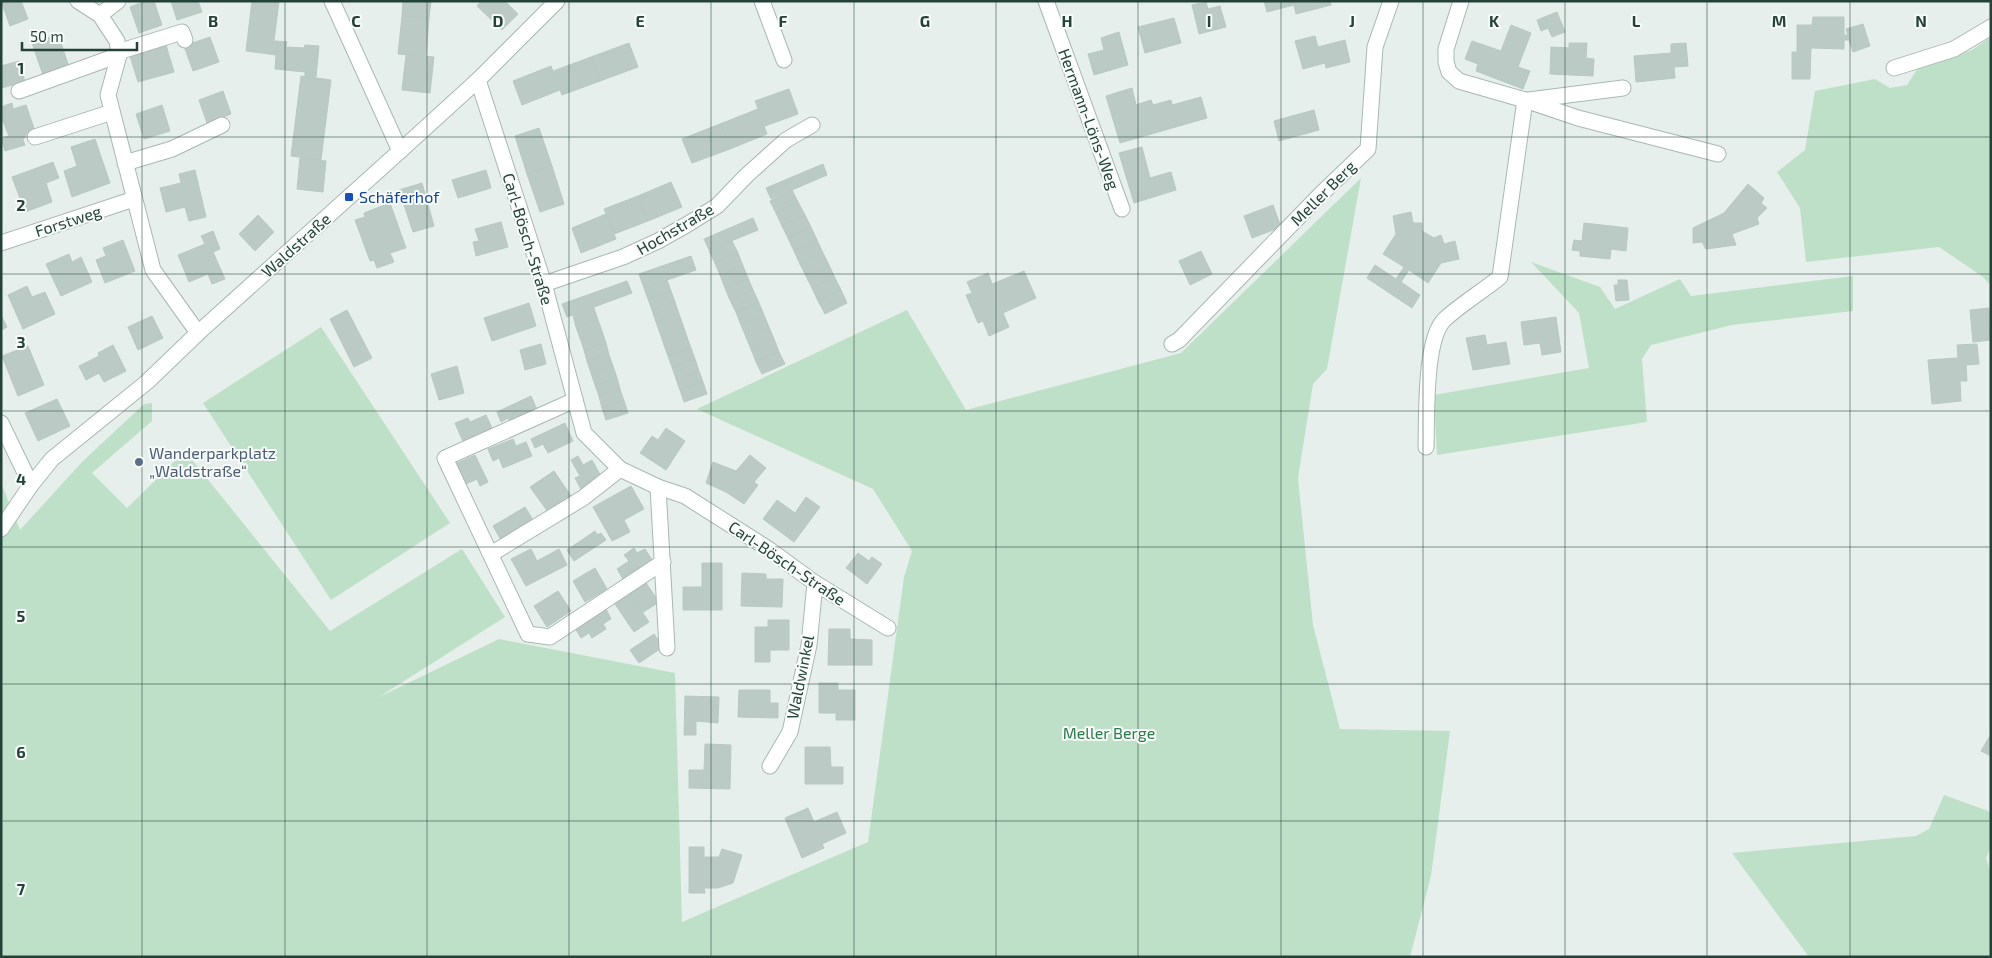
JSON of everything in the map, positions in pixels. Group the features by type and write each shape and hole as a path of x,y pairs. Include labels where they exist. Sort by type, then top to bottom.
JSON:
{"street":[{"path":"78,1 100,15 117,41 119,54 108,95 153,270 198,333"},
{"path":"100,15 118,1"},
{"path":"332,1 400,151"},
{"name":"Waldstraße","path":"1,529 31,485 52,459 147,382 198,333 478,80 557,1"},
{"path":"762,1 784,60"},
{"name":"Hermann-Löns-Weg","path":"1046,1 1122,209"},
{"name":"Meller Berg","path":"1172,344 1179,340 1320,195 1368,149 1374,47 1391,1"},
{"path":"1461,1 1446,49 1446,62 1450,72 1459,81 1578,118 1718,154"},
{"path":"1894,68 1954,49 1991,27"},
{"path":"19,91 182,32 185,40"},
{"name":"Carl-Bösch-Straße","path":"478,80 544,284 584,433 620,469 658,487 685,496 770,550 815,583 888,628"},
{"path":"1525,100 1623,88"},
{"path":"1426,447 1429,378 1433,341 1443,320 1500,277 1525,100"},
{"path":"35,137 112,112"},
{"path":"125,163 172,150 222,125"},
{"name":"Hochstraße","path":"544,284 623,257 658,241 688,224 717,206 747,175 786,140 812,125"},
{"name":"Forstweg","path":"1,243 134,200"},
{"path":"575,400 445,458 528,634 550,637 663,562"},
{"path":"1,424 31,485"},
{"path":"491,554 583,498 620,469"},
{"path":"658,487 667,648"},
{"name":"Waldwinkel","path":"770,766 790,732 809,645 815,583"}],"green space":[{"path":"1991,37 1991,286 1983,277 1939,247 1806,262 1800,208 1777,172 1805,150 1815,91 1875,79 1890,88 1907,85 1918,68 1972,50"},
{"name":"Meller Berge","path":"1361,178 1327,369 1313,384 1298,478 1313,625 1340,729 1450,731 1431,876 1410,957 1,957 1,483 20,530 82,462 144,404 152,403 152,421 92,473 127,508 185,451 330,631 462,549 505,617 379,697 499,639 675,673 682,922 868,842 904,577 912,551 873,489 697,409 907,310 966,410 1181,353"},
{"path":"1531,262 1600,287 1615,309 1680,279 1691,296 1853,276 1853,311 1732,325 1651,345 1642,359 1647,422 1437,455 1434,395 1589,368 1579,313"},
{"path":"321,327 450,523 331,600 203,403"},
{"path":"1944,795 1991,812 1991,847 1986,858 1991,873 1991,957 1809,957 1732,853 1916,836 1929,829"}],"building":[{"path":"1,1 21,1 28,19 10,26"},
{"path":"146,1 154,1 162,25 139,33 130,7"},
{"path":"171,1 198,1 202,12 177,20"},
{"path":"252,1 279,1 274,41 277,41 276,55 246,51"},
{"path":"403,1 431,1 429,18 402,16"},
{"path":"481,1 505,1 518,14 502,30 477,6"},
{"path":"1264,1 1330,1 1331,5 1296,14 1294,5 1267,12"},
{"path":"1206,2 1208,9 1220,6 1226,27 1199,34 1192,5"},
{"path":"1557,12 1565,32 1552,37 1548,28 1541,31 1537,20"},
{"path":"402,16 429,18 426,56 398,54"},
{"path":"1813,17 1844,17 1844,35 1848,35 1846,29 1863,24 1870,46 1853,52 1849,40 1844,40 1844,49 1811,48 1810,79 1792,79 1792,52 1797,52 1797,25 1812,25"},
{"path":"1174,18 1181,43 1145,53 1138,27"},
{"path":"1511,25 1531,33 1518,67 1530,71 1523,89 1476,71 1478,64 1465,59 1472,41 1501,51"},
{"path":"1119,32 1128,65 1094,75 1088,54 1104,50 1101,38"},
{"path":"58,34 69,67 43,75 32,43"},
{"path":"1315,36 1318,47 1345,40 1350,62 1326,68 1325,63 1303,69 1295,41"},
{"path":"210,37 219,62 193,71 184,46"},
{"path":"277,41 287,42 286,47 304,48 305,45 319,46 316,77 305,76 305,72 275,69"},
{"path":"629,43 638,67 600,81 591,57"},
{"path":"1569,43 1587,43 1586,58 1594,59 1593,76 1550,74 1551,47 1569,48"},
{"path":"1686,43 1688,66 1674,67 1675,78 1636,82 1634,56 1671,53 1671,44"},
{"path":"166,45 174,72 138,82 130,56"},
{"path":"406,55 434,57 430,93 402,90"},
{"path":"591,57 600,81 562,95 553,71"},
{"path":"19,61 25,82 1,88 1,66"},
{"path":"551,66 560,90 522,105 513,81"},
{"path":"301,76 331,80 321,160 291,156"},
{"path":"1132,88 1136,105 1151,100 1153,105 1171,100 1172,105 1201,97 1207,118 1120,143 1106,96"},
{"path":"789,89 798,114 765,126 755,101"},
{"path":"223,91 231,114 207,123 199,100"},
{"path":"12,103 13,109 26,105 35,131 27,133 23,140 25,145 5,151 1,139 9,136 1,116 1,107"},
{"path":"162,105 170,131 144,139 136,114"},
{"path":"758,109 767,134 730,149 720,124"},
{"path":"1314,110 1319,130 1279,141 1274,121"},
{"path":"720,124 730,149 692,163 682,139"},
{"path":"539,128 552,166 527,174 515,136"},
{"path":"95,139 110,183 72,197 64,171 77,166 71,147"},
{"path":"1142,147 1150,178 1171,172 1176,190 1134,203 1119,153"},
{"path":"300,158 326,161 323,192 297,189"},
{"path":"53,162 59,178 46,183 52,202 25,212 12,177"},
{"path":"823,164 827,175 771,199 766,188"},
{"path":"552,166 564,204 540,212 527,174"},
{"path":"195,170 206,217 189,221 185,207 166,212 160,188 181,183 179,174"},
{"path":"486,170 491,188 458,198 452,180"},
{"path":"671,182 682,207 648,221 638,196"},
{"path":"422,183 434,226 413,232 399,190"},
{"path":"1748,184 1764,198 1761,203 1767,208 1757,218 1759,224 1732,234 1736,245 1706,249 1702,242 1693,243 1693,228 1724,213"},
{"path":"792,190 798,202 776,213 770,201"},
{"path":"638,196 648,221 614,234 604,209"},
{"path":"798,202 805,215 782,226 776,213"},
{"path":"390,203 406,248 390,253 394,262 377,268 374,260 370,261 355,220 365,217 364,213"},
{"path":"1273,205 1281,227 1252,238 1244,216"},
{"path":"1411,212 1413,223 1422,223 1422,231 1434,238 1441,235 1444,244 1455,241 1459,259 1441,263 1428,283 1409,270 1401,282 1420,295 1412,308 1367,278 1375,265 1396,279 1404,267 1383,254 1396,234 1393,216"},
{"path":"606,214 616,239 581,253 572,228"},
{"path":"258,215 274,232 255,251 239,234"},
{"path":"805,215 811,227 788,238 782,226"},
{"path":"753,218 758,230 709,250 704,239"},
{"path":"501,222 508,247 476,256 473,242 479,241 475,229"},
{"path":"1584,223 1628,228 1626,251 1611,249 1610,259 1580,256 1580,251 1572,250 1574,240 1582,241"},
{"path":"811,227 817,240 794,251 788,238"},
{"path":"213,231 220,249 213,252 225,279 212,284 208,274 189,282 178,255 205,244 201,236"},
{"path":"123,240 135,271 105,283 96,260 106,256 103,248"},
{"path":"817,240 823,253 800,264 794,251"},
{"path":"732,241 738,253 715,263 709,251"},
{"path":"1201,251 1212,274 1190,285 1179,261"},
{"path":"738,253 743,266 720,275 715,263"},
{"path":"823,253 829,265 806,276 800,264"},
{"path":"69,254 72,262 81,257 92,282 61,296 46,264"},
{"path":"691,256 696,270 644,288 639,274"},
{"path":"829,265 835,278 812,288 806,276"},
{"path":"743,266 748,278 725,288 720,275"},
{"path":"1024,271 1036,298 1003,313 1009,327 989,336 983,321 978,323 966,295 972,293 967,282 988,273 992,284"},
{"path":"748,278 753,290 730,300 725,288"},
{"path":"835,278 841,290 818,301 812,288"},
{"path":"667,280 671,291 648,299 644,288"},
{"path":"1618,280 1627,280 1629,300 1616,301 1614,285 1618,285"},
{"path":"627,281 632,293 567,317 562,304"},
{"path":"27,286 32,297 45,292 55,314 23,329 8,295"},
{"path":"753,290 759,303 736,312 730,300"},
{"path":"841,290 847,303 825,314 818,301"},
{"path":"671,291 675,302 652,310 648,299"},
{"path":"675,302 679,314 656,322 652,310"},
{"path":"529,303 536,326 492,341 484,318"},
{"path":"759,303 764,315 741,325 736,312"},
{"path":"594,308 598,320 576,327 573,315"},
{"path":"1989,308 1991,340 1973,342 1970,310"},
{"path":"347,310 372,358 354,367 330,319"},
{"path":"679,314 683,325 660,333 656,322"},
{"path":"1,315 7,327 1,330"},
{"path":"764,315 769,327 746,337 741,325"},
{"path":"152,316 163,338 138,350 128,327"},
{"path":"1556,317 1561,352 1542,355 1540,343 1524,345 1521,322"},
{"path":"598,320 602,331 580,338 576,327"},
{"path":"683,325 687,337 664,345 660,333"},
{"path":"769,327 774,339 751,349 746,337"},
{"path":"602,331 606,343 584,350 580,338"},
{"path":"1485,335 1487,345 1506,342 1510,364 1473,370 1466,338"},
{"path":"687,337 691,348 668,356 664,345"},
{"path":"774,339 779,352 756,362 751,349"},
{"path":"606,343 609,355 587,361 584,350"},
{"path":"541,344 546,364 525,370 520,350"},
{"path":"1977,344 1979,364 1966,365 1967,381 1960,381 1961,401 1932,404 1928,360 1958,358 1957,345"},
{"path":"113,345 126,371 104,382 99,373 86,380 79,366 99,356 98,353"},
{"path":"28,346 44,385 18,396 2,356"},
{"path":"691,348 695,359 672,367 668,356"},
{"path":"779,352 785,364 762,374 756,362"},
{"path":"609,355 613,366 591,373 587,361"},
{"path":"695,359 699,371 676,379 672,367"},
{"path":"457,366 464,393 439,400 431,374"},
{"path":"613,366 617,378 595,385 591,373"},
{"path":"699,371 703,382 680,390 676,379"},
{"path":"617,378 620,389 599,396 595,385"},
{"path":"703,382 707,394 684,402 680,390"},
{"path":"620,389 624,401 602,408 599,396"},
{"path":"531,396 538,412 511,424 508,418 501,422 497,412"},
{"path":"57,399 70,426 38,441 25,413"},
{"path":"624,401 628,413 606,420 602,408"},
{"path":"486,415 494,432 464,444 455,423 468,418 470,422"},
{"path":"565,423 573,441 548,453 543,444 535,448 531,439"},
{"path":"666,428 685,441 666,470 640,453 652,436 658,440"},
{"path":"513,439 516,446 526,442 532,456 503,468 499,458 493,461 488,449"},
{"path":"475,455 488,482 480,486 477,479 466,484 457,463"},
{"path":"750,455 766,468 754,482 758,485 744,504 726,492 706,483 713,462 736,471"},
{"path":"578,456 583,465 592,460 602,478 581,489 575,478 580,476 571,460"},
{"path":"554,471 571,496 548,512 530,487"},
{"path":"631,486 644,509 624,520 630,532 612,541 593,507"},
{"path":"806,497 820,507 794,542 763,519 777,500 795,513"},
{"path":"525,507 533,520 501,540 493,526"},
{"path":"595,531 597,535 601,533 606,540 574,561 567,550"},
{"path":"634,548 637,553 645,549 652,560 623,579 617,569 629,561 624,555"},
{"path":"531,549 537,561 559,549 567,565 526,586 511,559"},
{"path":"858,553 869,561 872,557 882,564 867,584 846,568"},
{"path":"702,563 722,563 722,610 683,610 683,587 702,587"},
{"path":"595,568 607,589 585,602 573,581"},
{"path":"742,573 766,574 766,579 783,579 782,607 741,606"},
{"path":"646,583 659,602 642,613 630,594"},
{"path":"558,591 571,611 547,627 534,606"},
{"path":"630,594 649,622 634,632 615,604"},
{"path":"606,609 611,619 603,624 606,629 592,638 589,633 581,638 575,628"},
{"path":"768,620 789,620 789,650 770,650 770,662 755,662 755,627 768,627"},
{"path":"829,629 850,629 850,639 872,640 872,665 828,665"},
{"path":"654,634 663,647 639,663 630,650"},
{"path":"819,683 838,683 838,690 855,690 855,720 836,720 836,713 819,713"},
{"path":"739,690 770,690 770,703 778,703 778,718 738,717"},
{"path":"685,696 719,697 718,723 696,721 696,735 684,735"},
{"path":"1991,734 1991,756 1981,751"},
{"path":"705,744 731,745 730,789 689,788 689,770 704,770"},
{"path":"805,747 830,747 831,767 843,767 843,784 805,784"},
{"path":"808,808 814,822 837,812 846,833 822,844 824,848 802,858 785,818"},
{"path":"689,847 704,847 704,857 719,857 722,849 742,855 733,883 718,888 704,888 705,893 689,893"}],"place":[{"name":"Schäferhof","path":"349,197"},
{"name":"Wanderparkplatz „Waldstraße“","path":"139,462"}]}
